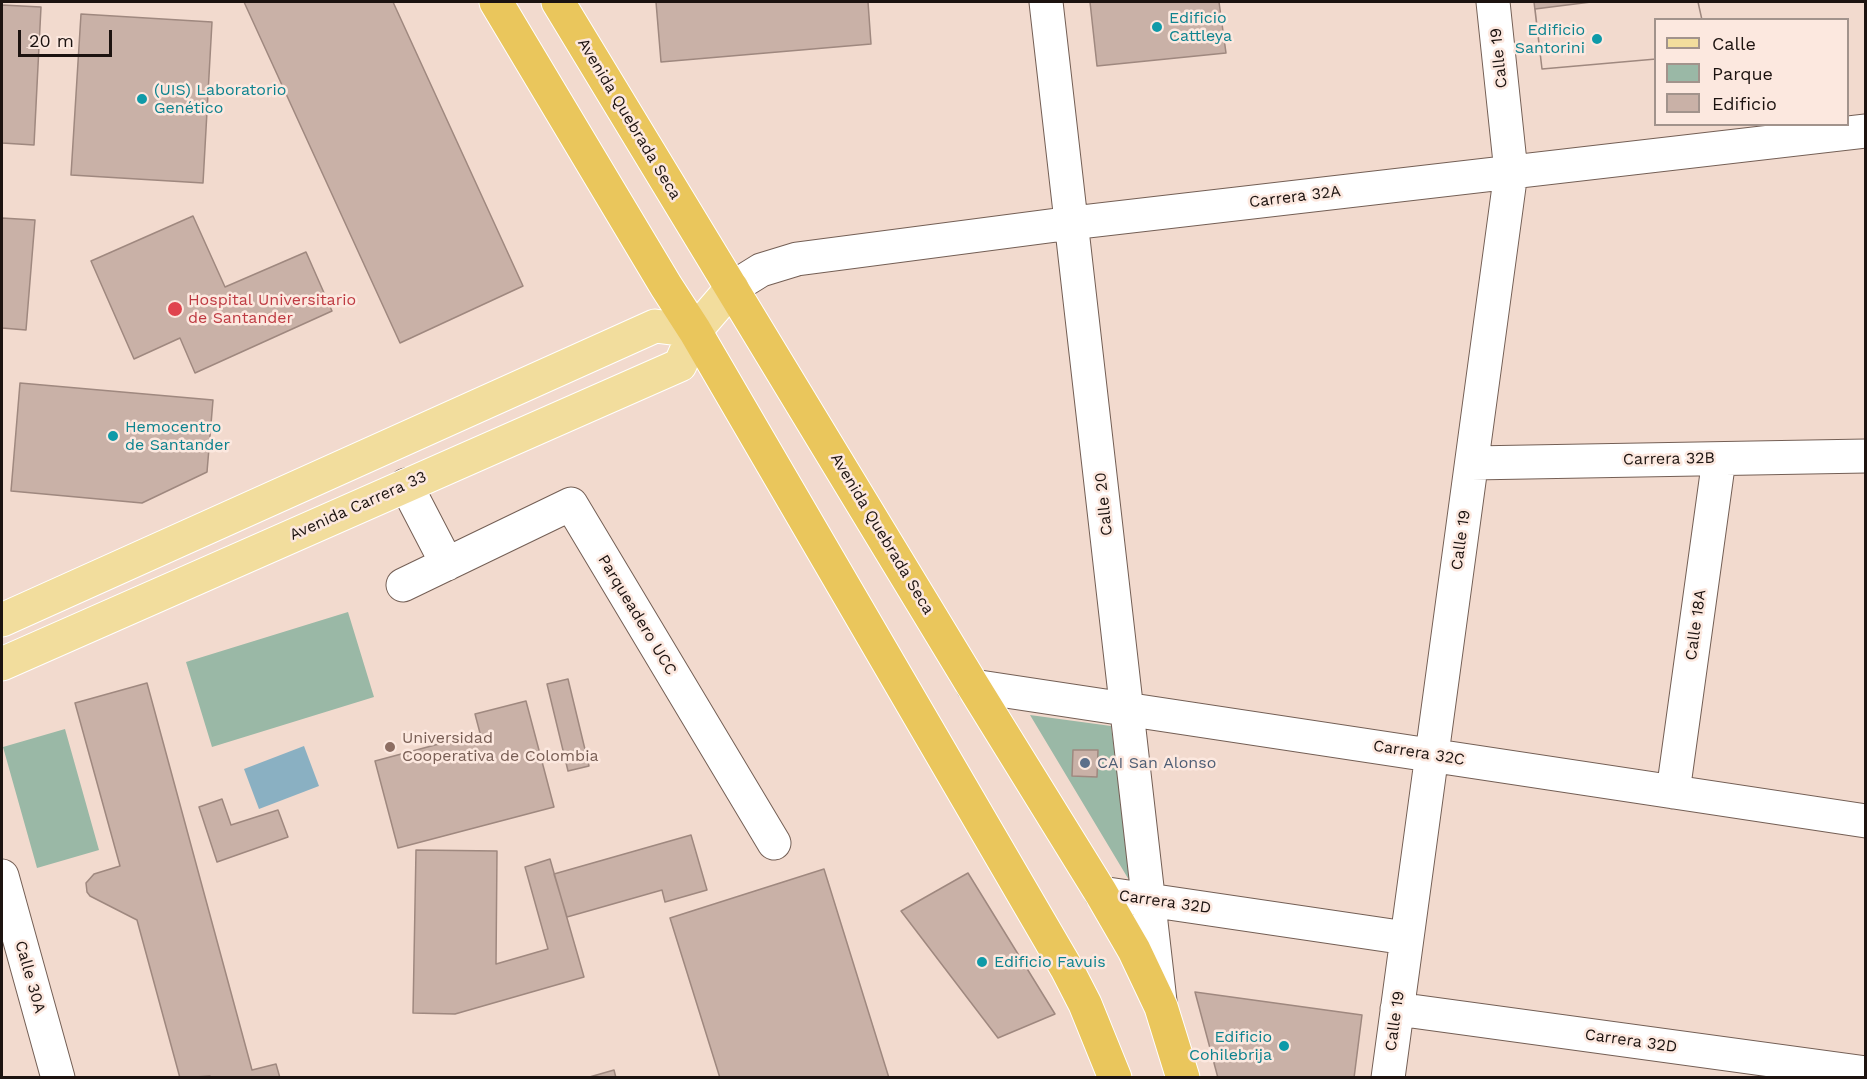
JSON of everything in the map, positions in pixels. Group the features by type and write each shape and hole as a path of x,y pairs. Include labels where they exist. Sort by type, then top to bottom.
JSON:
{"highway":[{"path":"496,2 695,331 1067,969 1085,1004 1115,1077"},
{"name":"Avenida Quebrada Seca","path":"558,2 1101,893 1134,950 1161,1007 1183,1077"}],"main road":[{"name":"Avenida Carrera 33","path":"2,664 680,365 695,331 732,288"},
{"path":"2,620 655,326 695,331"}],"street":[{"name":"Calle 20","path":"1046,2 1161,1007"},
{"name":"Calle 19","path":"1388,1077 1511,172 1493,2"},
{"name":"Carrera 32A","path":"732,288 761,270 797,259 1072,223 1866,131"},
{"name":"Carrera 32B","path":"1472,463 1866,456"},
{"name":"Calle 18A","path":"1673,792 1719,459"},
{"path":"406,485 447,564"},
{"name":"Parqueadero UCC","path":"403,585 571,504 774,843"},
{"name":"Carrera 32C","path":"973,686 1866,821"},
{"name":"Calle 30A","path":"2,876 13,962 58,1077"},
{"name":"Carrera 32D","path":"1101,893 1407,938"},
{"name":"Carrera 32D","path":"1397,1009 1866,1073"}],"green space":[{"path":"348,612 374,697 212,747 186,662"},
{"path":"1030,715 1111,726 1132,885"},
{"path":"65,729 99,850 37,868 3,747"}],"water":[{"path":"304,746 319,786 259,809 244,769"}],"building":[{"path":"244,2 393,2 523,286 400,343"},
{"path":"656,2 868,2 871,44 661,62"},
{"name":"Edificio Cattleya","path":"1090,2 1219,2 1226,53 1097,66"},
{"name":"Edificio Santorini","path":"1534,2 1698,2 1702,18 1654,18 1654,59 1542,69"},
{"name":"Edificio Santorini","path":"1591,2 1698,2 1702,18 1654,18 1654,59 1542,69 1535,9"},
{"path":"2,5 41,7 34,145 2,143"},
{"name":"(UIS) Laboratorio Genético","path":"81,14 212,22 203,183 71,175"},
{"path":"193,216 225,287 306,252 332,311 195,373 180,338 134,359 91,261"},
{"path":"2,218 35,220 26,330 2,328"},
{"name":"Hemocentro de Santander","path":"20,383 213,400 207,472 142,503 11,491"},
{"path":"568,679 589,766 568,771 547,684"},
{"path":"147,683 252,1070 276,1064 280,1078 210,1078 210,1076 180,1078 137,920 90,896 87,892 86,883 94,874 120,866 75,703"},
{"path":"526,701 554,807 398,848 375,761 480,733 475,714"},
{"name":"CAI San Alonso","path":"1073,750 1098,750 1097,777 1072,776"},
{"path":"222,799 231,825 278,810 288,837 217,862 199,807"},
{"path":"691,835 707,890 665,902 662,890 567,917 554,874"},
{"path":"416,850 497,851 496,964 548,949 525,867 550,859 584,977 455,1014 413,1013"},
{"path":"824,869 889,1078 720,1078 670,918"},
{"name":"Edificio Favuis","path":"968,873 1055,1014 998,1038 901,911"},
{"name":"Edificio Cohilebrija","path":"1195,992 1362,1015 1354,1078 1218,1078"},
{"path":"614,1070 616,1078 586,1078"}],"place":[{"name":"Edificio Cattleya","path":"1157,27"},
{"name":"Edificio Santorini","path":"1597,39"},
{"name":"(UIS) Laboratorio Genético","path":"142,99"},
{"name":"Hospital Universitario de Santander","path":"175,309"},
{"name":"Hemocentro de Santander","path":"113,436"},
{"name":"Universidad Cooperativa de Colombia","path":"390,747"},
{"name":"CAI San Alonso","path":"1085,763"},
{"name":"Edificio Favuis","path":"982,962"},
{"name":"Edificio Cohilebrija","path":"1284,1046"}]}
